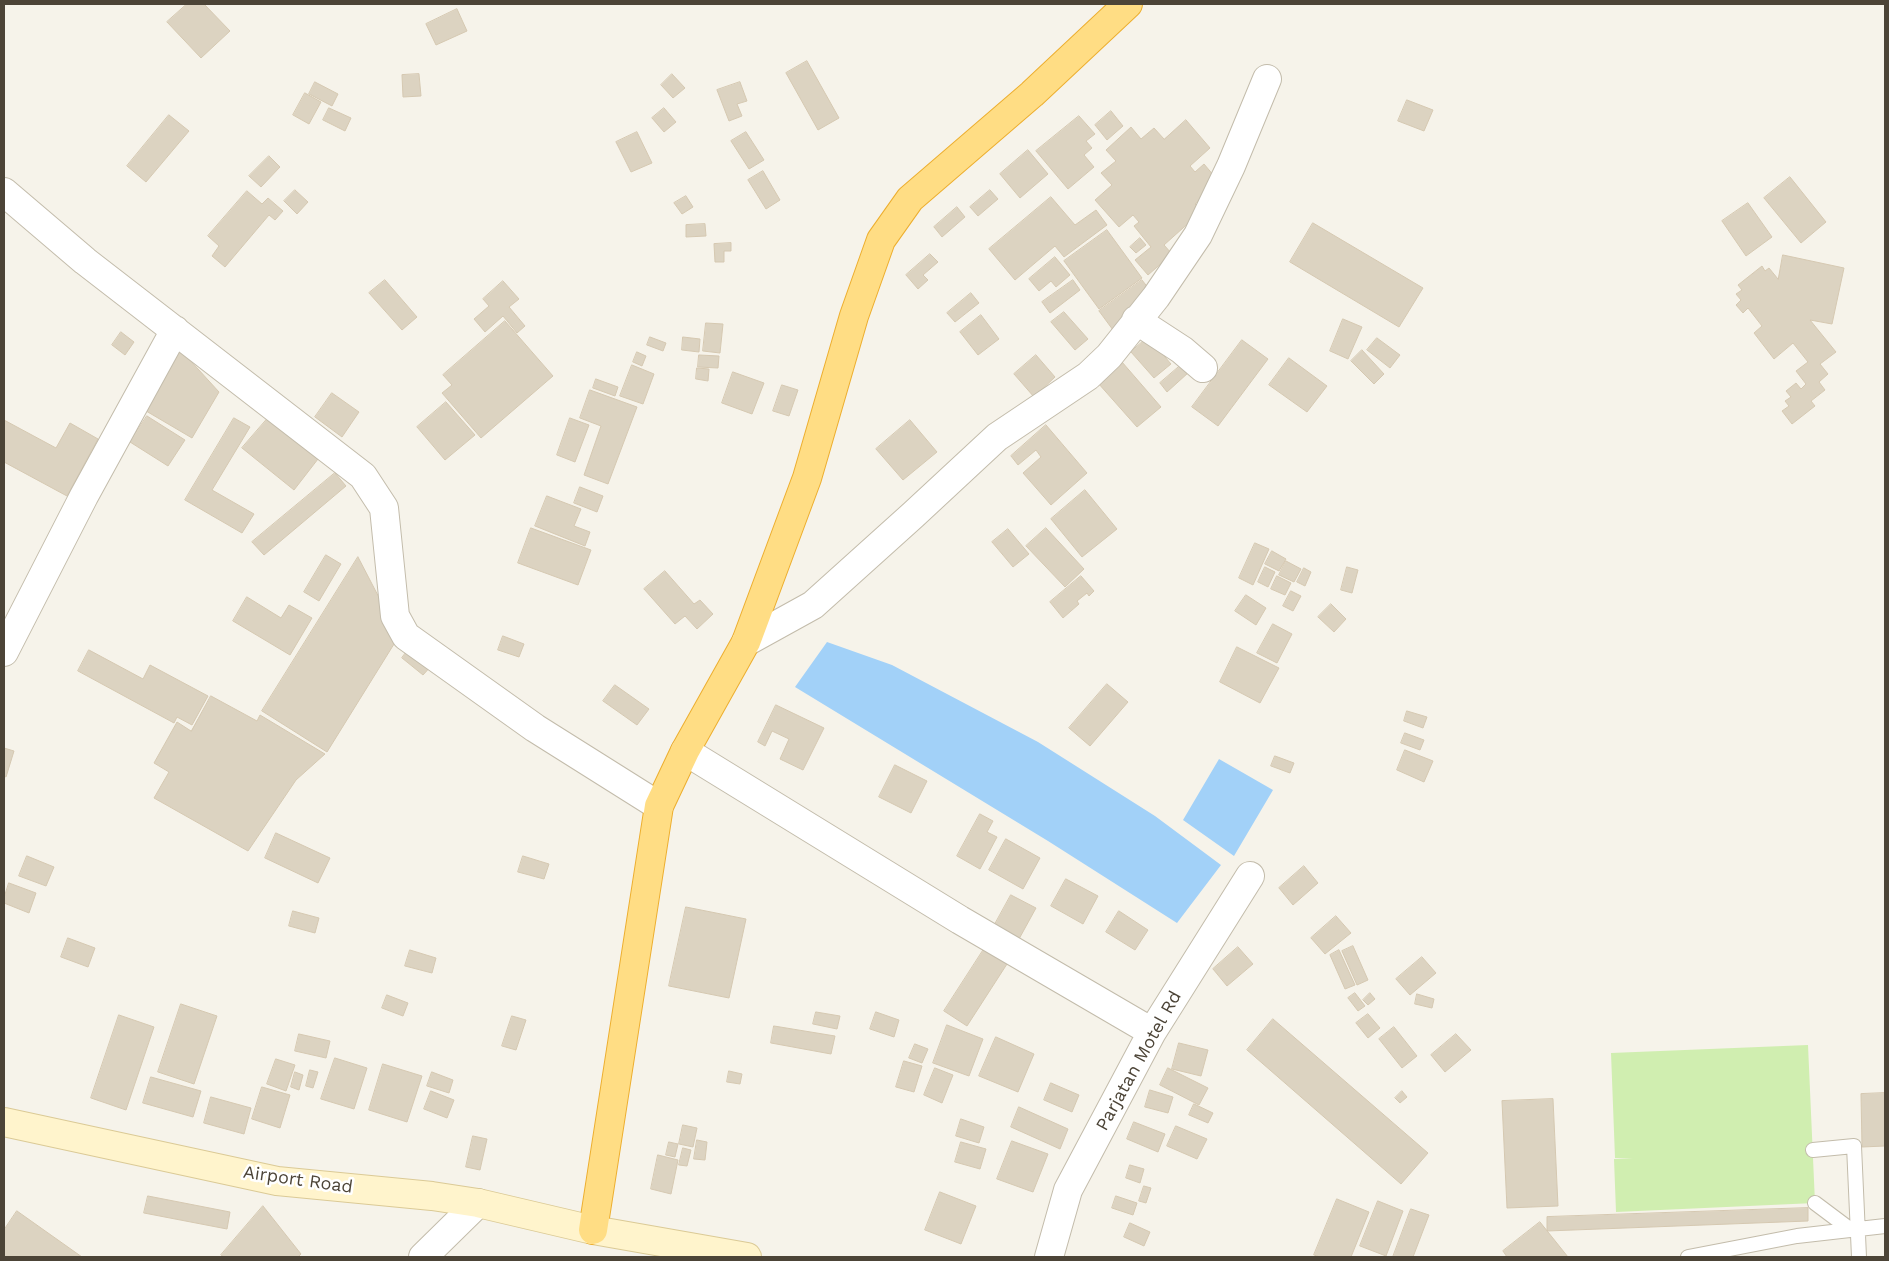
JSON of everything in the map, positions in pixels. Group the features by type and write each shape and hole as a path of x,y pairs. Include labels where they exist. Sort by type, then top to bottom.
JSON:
{"highway":[{"path":"593,1230 659,806 685,751 746,642 807,478 854,316 881,240 910,199 1032,94 1128,4"}],"main road":[{"name":"Airport Road","path":"4,1122 278,1181 432,1196 478,1203 593,1230 747,1257"}],"street":[{"path":"746,642 813,605 997,436 1088,376 1109,356 1156,297 1198,235 1231,166 1267,78"},
{"path":"4,192 85,261 363,476 384,508 395,616 406,636 534,728 659,806"},
{"path":"1136,320 1182,350 1203,368"},
{"path":"4,652 84,496 175,330"},
{"path":"685,751 960,920 1152,1032"},
{"name":"Parjatan Motel Rd","path":"1049,1257 1068,1190 1152,1032 1250,876"},
{"path":"423,1257 478,1203"}],"lane":[{"path":"1813,1150 1854,1146 1855,1229 1859,1257"},
{"path":"1815,1203 1855,1229"},
{"path":"1688,1257 1797,1236 1885,1226"}],"green space":[{"path":"1808,1045 1815,1203 1616,1212 1614,1159 1633,1158 1615,1158 1611,1053"}],"water":[{"path":"827,642 892,665 1038,742 1155,816 1221,865 1177,923 1048,841 795,687"},
{"path":"1219,759 1273,790 1234,856 1183,820"}],"building":[{"path":"187,4 204,4 230,31 201,58 167,22"},
{"path":"457,9 467,31 436,45 426,24"},
{"path":"807,61 839,118 818,130 786,73"},
{"path":"419,74 421,96 403,97 402,75"},
{"path":"672,74 685,88 673,98 661,85"},
{"path":"315,82 338,94 332,106 309,94"},
{"path":"740,82 747,101 737,104 742,116 729,121 717,90"},
{"path":"305,93 321,102 309,124 293,115"},
{"path":"1407,100 1433,110 1424,131 1398,121"},
{"path":"329,108 351,118 345,131 323,120"},
{"path":"664,108 676,122 664,132 652,118"},
{"path":"1111,111 1123,126 1107,140 1095,125"},
{"path":"169,115 189,131 146,182 127,166"},
{"path":"1079,116 1095,134 1086,141 1092,148 1084,155 1094,167 1068,189 1036,151"},
{"path":"1186,120 1210,148 1190,166 1195,172 1204,164 1220,183 1195,204 1202,211 1164,245 1172,254 1148,275 1135,260 1151,247 1134,226 1139,222 1133,215 1119,227 1095,200 1112,185 1101,173 1116,161 1106,150 1131,127 1141,139 1154,128 1164,139"},
{"path":"637,132 652,163 631,172 616,142"},
{"path":"746,132 764,160 749,169 731,141"},
{"path":"1028,150 1048,174 1020,198 1000,174"},
{"path":"269,156 280,167 261,187 249,176"},
{"path":"763,171 780,200 766,209 748,180"},
{"path":"1790,177 1826,222 1801,243 1764,198"},
{"path":"295,190 308,202 297,214 284,201"},
{"path":"990,190 998,199 978,216 970,207"},
{"path":"247,191 262,204 268,198 283,211 275,220 269,215 225,267 212,256 219,246 208,236"},
{"path":"686,196 693,207 682,214 674,203"},
{"path":"1051,197 1075,225 1096,210 1107,225 1064,257 1055,246 1015,280 989,249"},
{"path":"1748,203 1772,237 1746,256 1722,221"},
{"path":"957,207 965,217 942,237 934,227"},
{"path":"1313,223 1423,288 1399,327 1290,262"},
{"path":"705,224 706,236 686,237 686,225"},
{"path":"1107,230 1142,278 1099,309 1064,261"},
{"path":"1140,238 1146,245 1136,253 1130,247"},
{"path":"731,243 731,251 724,251 724,262 715,262 714,244"},
{"path":"930,254 938,262 923,275 928,280 918,289 906,275"},
{"path":"1783,255 1844,268 1832,324 1810,320 1836,352 1820,364 1828,374 1819,382 1825,390 1811,401 1815,406 1792,424 1782,411 1789,406 1785,401 1791,397 1786,391 1796,383 1801,389 1806,384 1796,371 1808,362 1793,343 1774,359 1754,333 1762,326 1748,308 1743,313 1736,305 1741,300 1736,294 1742,290 1738,285 1762,266 1765,271 1769,268 1778,279"},
{"path":"1055,257 1070,275 1056,287 1051,281 1039,291 1029,279"},
{"path":"385,280 417,317 402,330 369,293"},
{"path":"1073,280 1080,290 1050,313 1042,302"},
{"path":"1142,280 1149,289 1136,300 1113,330 1099,311"},
{"path":"503,281 519,299 509,307 525,326 517,333 503,316 485,332 474,319 489,306 483,299"},
{"path":"971,293 979,303 955,322 947,313"},
{"path":"1064,312 1088,339 1075,350 1051,322"},
{"path":"981,315 999,339 978,355 960,332"},
{"path":"1343,319 1362,327 1348,359 1330,351"},
{"path":"505,321 553,376 481,438 442,393 452,385 443,375"},
{"path":"706,323 723,324 720,353 703,351"},
{"path":"121,332 134,342 125,355 112,345"},
{"path":"650,337 666,343 663,351 647,345"},
{"path":"683,337 700,339 699,352 682,350"},
{"path":"1148,337 1171,364 1154,378 1131,352"},
{"path":"1377,338 1400,355 1390,368 1367,350"},
{"path":"1242,340 1268,359 1218,426 1192,407"},
{"path":"177,346 219,392 192,438 141,408"},
{"path":"1362,350 1384,374 1374,384 1351,361"},
{"path":"637,352 646,356 642,366 633,362"},
{"path":"699,355 719,356 718,368 698,367"},
{"path":"1036,355 1055,377 1034,397 1014,374"},
{"path":"1289,358 1327,386 1307,412 1269,385"},
{"path":"1122,362 1161,407 1137,427 1098,383"},
{"path":"632,365 654,374 643,404 620,396"},
{"path":"1181,365 1188,373 1167,392 1160,383"},
{"path":"697,368 709,369 708,381 696,379"},
{"path":"733,372 764,383 752,414 722,403"},
{"path":"596,379 618,387 615,396 593,388"},
{"path":"782,385 798,390 789,416 773,411"},
{"path":"590,390 637,407 608,484 584,475 601,426 580,418"},
{"path":"332,393 359,412 342,437 315,417"},
{"path":"446,402 475,435 445,460 417,427"},
{"path":"147,416 185,440 168,466 130,442"},
{"path":"234,418 250,427 212,490 254,514 242,533 185,500"},
{"path":"268,418 318,459 294,490 242,448"},
{"path":"570,418 589,425 575,462 557,455"},
{"path":"4,420 56,448 70,423 98,439 67,496 4,462"},
{"path":"910,420 937,452 903,480 876,449"},
{"path":"1046,425 1087,473 1051,505 1023,473 1041,457 1036,450 1018,465 1011,456"},
{"path":"335,473 346,486 264,555 252,542"},
{"path":"580,487 603,496 597,512 574,503"},
{"path":"1085,490 1117,529 1082,557 1051,519"},
{"path":"547,496 581,509 574,526 590,532 585,546 535,526"},
{"path":"531,528 591,550 578,585 518,563"},
{"path":"1046,528 1084,569 1065,587 1026,546"},
{"path":"1008,529 1029,554 1013,567 992,542"},
{"path":"1255,543 1269,549 1253,585 1239,578"},
{"path":"1272,551 1286,559 1279,571 1265,564"},
{"path":"326,555 341,564 319,601 304,592"},
{"path":"358,557 399,636 327,752 262,711"},
{"path":"1286,561 1301,569 1294,582 1279,575"},
{"path":"1265,567 1275,572 1268,587 1258,582"},
{"path":"1347,567 1358,570 1352,593 1341,590"},
{"path":"1304,568 1311,572 1305,586 1297,582"},
{"path":"665,571 694,604 700,600 713,614 697,629 685,616 675,624 644,589"},
{"path":"1081,576 1094,591 1089,596 1087,593 1077,601 1079,604 1063,618 1050,602"},
{"path":"1277,576 1291,583 1285,595 1271,589"},
{"path":"1291,591 1301,596 1293,611 1283,606"},
{"path":"1246,595 1266,608 1256,625 1235,611"},
{"path":"247,597 281,618 289,605 312,618 290,655 233,621"},
{"path":"1331,604 1346,619 1334,632 1318,617"},
{"path":"1273,624 1292,634 1277,663 1257,653"},
{"path":"503,636 524,644 519,657 498,650"},
{"path":"410,647 432,665 423,675 402,658"},
{"path":"1237,647 1279,668 1260,703 1220,682"},
{"path":"89,650 143,679 150,665 208,696 192,725 177,717 174,723 78,671"},
{"path":"1107,684 1128,702 1090,746 1069,728"},
{"path":"615,685 649,709 637,725 603,701"},
{"path":"211,696 257,721 260,715 325,754 296,780 248,851 154,798 169,772 154,763 177,722 191,731"},
{"path":"776,705 824,728 803,770 780,759 789,739 772,731 765,746 758,742"},
{"path":"1407,711 1427,717 1423,728 1404,721"},
{"path":"1405,733 1424,740 1420,750 1401,743"},
{"path":"4,748 14,751 6,777 4,776"},
{"path":"1405,750 1433,761 1424,782 1397,770"},
{"path":"1275,756 1294,763 1290,773 1271,766"},
{"path":"895,765 927,781 911,813 879,797"},
{"path":"980,814 993,821 987,832 997,837 980,869 957,856"},
{"path":"276,833 330,858 318,883 265,858"},
{"path":"1006,839 1040,858 1023,889 989,870"},
{"path":"27,856 54,867 46,886 19,876"},
{"path":"523,856 549,864 544,879 518,872"},
{"path":"1304,866 1318,883 1293,905 1279,888"},
{"path":"1066,879 1098,896 1083,924 1051,906"},
{"path":"9,883 36,893 29,913 4,903"},
{"path":"1011,895 1036,908 1019,939 994,926"},
{"path":"686,907 746,919 729,998 669,986"},
{"path":"293,911 319,918 315,933 289,926"},
{"path":"1119,911 1148,930 1135,950 1106,932"},
{"path":"1336,916 1351,933 1325,954 1311,938"},
{"path":"68,938 95,948 88,967 61,957"},
{"path":"1353,946 1368,980 1357,985 1342,951"},
{"path":"1238,947 1253,964 1227,986 1213,969"},
{"path":"984,949 1007,964 967,1026 944,1011"},
{"path":"410,950 436,958 432,973 405,966"},
{"path":"1339,950 1355,985 1345,989 1330,955"},
{"path":"1422,957 1436,973 1410,995 1396,979"},
{"path":"1355,993 1365,1006 1358,1011 1348,998"},
{"path":"1370,993 1375,999 1368,1005 1363,1000"},
{"path":"1417,994 1434,999 1432,1008 1415,1004"},
{"path":"387,995 408,1003 403,1016 382,1008"},
{"path":"181,1004 217,1016 194,1084 158,1072"},
{"path":"816,1012 840,1016 837,1029 813,1024"},
{"path":"876,1012 899,1020 894,1037 870,1029"},
{"path":"1368,1014 1380,1028 1368,1038 1356,1023"},
{"path":"119,1015 154,1027 126,1110 91,1098"},
{"path":"512,1016 526,1020 516,1050 502,1046"},
{"path":"1273,1019 1428,1153 1401,1184 1247,1050"},
{"path":"947,1025 983,1039 969,1076 933,1063"},
{"path":"774,1026 835,1036 831,1054 771,1043"},
{"path":"1394,1027 1417,1056 1402,1068 1379,1039"},
{"path":"299,1034 330,1041 326,1058 295,1051"},
{"path":"1456,1034 1471,1050 1445,1072 1431,1055"},
{"path":"996,1037 1034,1054 1018,1092 979,1076"},
{"path":"1179,1043 1208,1050 1201,1076 1172,1069"},
{"path":"915,1044 928,1049 922,1063 909,1058"},
{"path":"335,1058 367,1068 354,1109 321,1099"},
{"path":"276,1059 295,1065 286,1091 267,1084"},
{"path":"904,1061 922,1066 914,1092 896,1087"},
{"path":"383,1064 422,1076 407,1122 369,1110"},
{"path":"935,1068 953,1075 942,1103 924,1095"},
{"path":"1168,1068 1208,1088 1199,1105 1160,1085"},
{"path":"310,1070 318,1072 313,1088 306,1086"},
{"path":"729,1071 742,1074 740,1084 727,1082"},
{"path":"295,1072 303,1075 299,1090 291,1087"},
{"path":"432,1072 453,1080 449,1093 427,1086"},
{"path":"151,1077 201,1091 193,1117 143,1103"},
{"path":"1051,1083 1079,1095 1072,1112 1044,1100"},
{"path":"262,1087 290,1095 280,1128 252,1119"},
{"path":"1150,1090 1173,1097 1168,1113 1145,1107"},
{"path":"431,1091 454,1100 447,1118 424,1109"},
{"path":"1402,1091 1407,1097 1400,1103 1395,1098"},
{"path":"1885,1093 1885,1146 1862,1147 1861,1094"},
{"path":"211,1097 251,1108 244,1134 204,1123"},
{"path":"1553,1099 1558,1206 1507,1208 1502,1101"},
{"path":"1194,1104 1213,1113 1208,1123 1189,1115"},
{"path":"1019,1107 1068,1129 1060,1149 1011,1127"},
{"path":"961,1119 984,1127 979,1143 956,1136"},
{"path":"1134,1122 1165,1134 1158,1152 1127,1139"},
{"path":"683,1125 697,1128 693,1147 679,1144"},
{"path":"1176,1126 1207,1139 1197,1159 1167,1146"},
{"path":"473,1136 487,1139 480,1170 466,1167"},
{"path":"697,1140 707,1142 705,1160 694,1159"},
{"path":"1012,1141 1048,1154 1033,1192 997,1179"},
{"path":"669,1142 678,1144 675,1157 666,1155"},
{"path":"961,1142 986,1149 980,1169 955,1162"},
{"path":"683,1148 691,1150 687,1166 679,1165"},
{"path":"658,1155 678,1160 671,1194 651,1189"},
{"path":"1130,1165 1144,1169 1140,1183 1126,1178"},
{"path":"1144,1186 1151,1188 1146,1203 1139,1201"},
{"path":"940,1192 976,1206 961,1244 925,1230"},
{"path":"148,1196 230,1212 227,1229 144,1213"},
{"path":"1116,1196 1137,1203 1133,1215 1112,1208"},
{"path":"1337,1199 1369,1212 1351,1257 1320,1257 1314,1255"},
{"path":"1378,1201 1403,1211 1386,1256 1360,1246"},
{"path":"263,1206 301,1254 298,1257 224,1257 221,1255"},
{"path":"1808,1208 1808,1221 1547,1231 1547,1217"},
{"path":"1411,1209 1429,1215 1413,1257 1393,1257"},
{"path":"17,1211 82,1257 4,1257 4,1230"},
{"path":"1540,1222 1568,1257 1507,1257 1503,1251"},
{"path":"1130,1223 1150,1232 1144,1246 1124,1237"}]}
